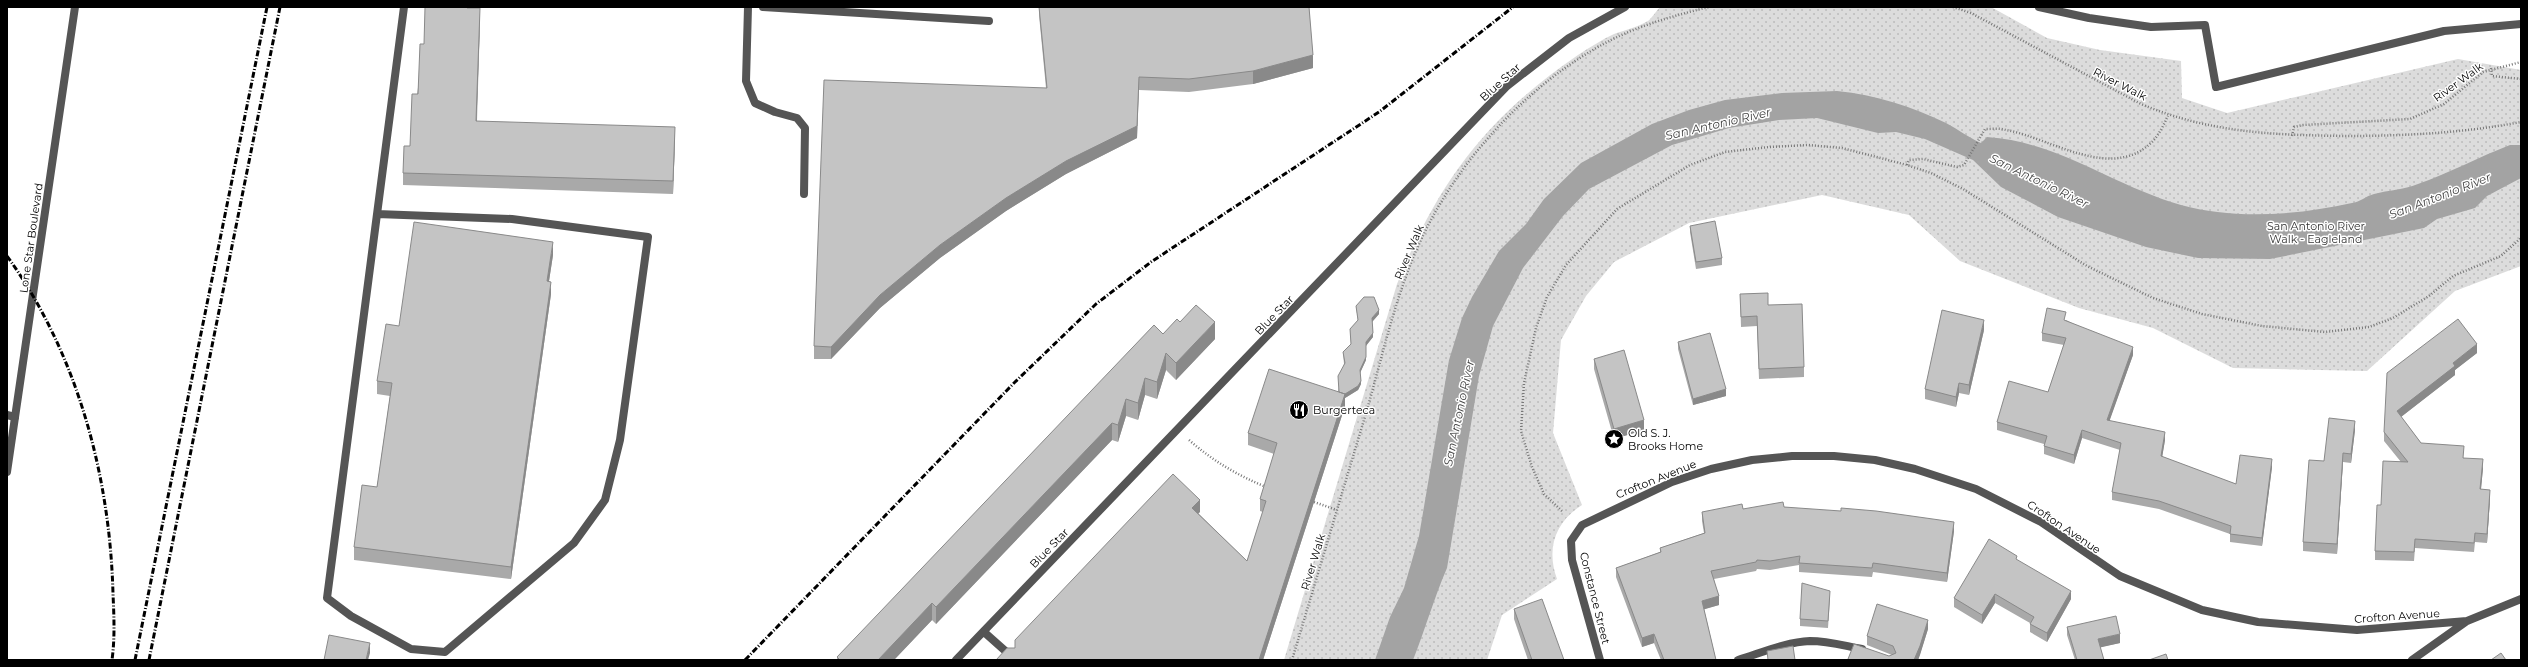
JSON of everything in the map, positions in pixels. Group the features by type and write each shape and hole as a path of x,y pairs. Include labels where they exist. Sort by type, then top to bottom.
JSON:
{"street":[{"name":"Lone Star Boulevard","path":"7,472 11,416 75,7"},
{"path":"377,214 512,219 648,238 620,440 606,500 574,543 445,652 411,649 351,616 327,598 377,214 404,7"},
{"path":"748,7 746,81 755,103 775,112 797,118 805,128 804,194"},
{"path":"763,7 989,21"},
{"name":"Blue Star","path":"956,660 1178,431 1507,86 1569,38 1625,7"},
{"path":"2039,7 2089,18 2151,27 2205,25 2216,87 2444,31 2521,24"},
{"name":"Crofton Avenue","path":"1571,541 1582,525 1601,514 1672,482 1705,471 1752,460 1792,456 1834,456 1875,460 1915,469 1976,489 2041,522 2120,576 2202,610 2258,622 2357,630 2467,622"},
{"name":"Constance Street","path":"1571,541 1572,560 1600,660"},
{"path":"2412,660 2467,622 2521,599"},
{"path":"984,632 1011,656"},
{"path":"1738,660 1783,646 1809,641 1830,642 1873,652"}],"path":[{"name":"River Walk","path":"1292,660 1408,270 1449,187 1486,138 1516,108 1568,67 1612,40 1675,16 1709,7"},
{"name":"River Walk","path":"1953,7 1971,13 2141,104 2168,116 2207,126 2245,133 2292,136 2378,136 2437,133 2521,122"},
{"name":"River Walk","path":"2292,136 2294,127 2303,125 2410,119 2444,104 2479,74 2491,68 2521,62"},
{"path":"2491,68 2492,76 2521,79"},
{"path":"1907,165 1909,160 1923,159 1957,167 1964,164 1985,129 2006,129 2087,157 2117,158 2138,152 2152,142 2168,116"},
{"path":"1562,511 1544,494 1532,467 1521,432 1524,384 1536,328 1547,297 1566,265 1617,209 1690,165 1725,152 1769,146 1808,145 1842,148 1907,165 1931,173 1963,189 2087,266 2153,298 2202,314 2262,326 2326,332 2369,328 2393,318 2429,296 2453,276 2501,256 2521,238"},
{"path":"1178,431 1214,460 1238,476 1267,487"},
{"path":"1314,502 1337,510"}],"green space":[{"name":"San Antonio River Walk - Eagleland","path":"1660,7 1991,7 2047,38 2100,50 2181,61 2182,98 2227,113 2458,59 2521,70 2521,266 2455,291 2367,371 2233,368 2153,328 2079,308 1960,261 1909,215 1822,195 1689,223 1614,262 1586,296 1561,340 1553,433 1582,505 1565,520 1555,537 1552,557 1557,579 1502,615 1487,660 1284,660 1397,284 1413,247 1430,214 1448,183 1468,155 1491,128 1517,103 1545,79 1578,55 1609,36 1636,27 1648,21"}],"water":[{"name":"San Antonio River","path":"1837,91 1879,98 1920,111 1946,123 1981,143 1987,137 2039,147 2156,197 2181,205 2223,213 2288,213 2355,202 2374,194 2407,188 2418,184 2510,145 2521,145 2521,178 2487,196 2475,208 2437,219 2424,228 2270,259 2198,258 2146,247 2058,217 2001,187 1973,160 1925,139 1896,132 1878,133 1817,118 1779,120 1729,128 1672,145 1589,189 1563,216 1523,268 1493,326 1479,376 1447,568 1413,660 1375,660 1390,617 1404,588 1419,536 1449,360 1462,318 1472,297 1499,251 1526,224 1544,199 1581,163 1652,124 1689,110 1725,100 1782,93"}],"building":[{"path":"425,7 480,8 476,121 675,127 673,181 403,173 404,146 410,146 412,94 418,94 420,44 424,44"},
{"path":"1039,7 1309,7 1313,55 1253,71 1189,79 1139,77 1137,126 1066,161 1006,198 940,245 880,295 831,347 814,346 824,80 1047,88"},
{"path":"1715,221 1722,258 1696,262 1690,226"},
{"path":"414,222 553,242 547,281 551,282 511,567 354,547 362,485 377,487 392,383 377,381 386,324 399,326"},
{"path":"1768,293 1768,305 1802,304 1804,367 1759,369 1757,316 1741,317 1740,294"},
{"path":"1364,297 1374,297 1379,310 1372,318 1373,333 1366,342 1366,357 1360,370 1361,381 1358,386 1345,394 1339,392 1338,376 1345,363 1343,352 1351,344 1350,329 1358,320 1356,306"},
{"path":"1196,305 1215,322 1176,363 1166,353 1157,382 1145,378 1138,403 1126,399 1118,425 1112,423 936,607 932,603 878,660 840,660 837,657 1154,325 1163,334 1177,319 1180,322"},
{"path":"2047,308 2066,312 2064,320 2133,347 2107,420 2165,432 2161,456 2236,484 2240,455 2272,459 2262,538 2230,534 2231,526 2159,501 2112,492 2121,443 2082,430 2074,455 2044,446 2047,436 1997,422 2009,381 2048,392 2066,338 2042,333"},
{"path":"1942,310 1984,320 1969,385 1959,383 1956,397 1925,389"},
{"path":"2458,319 2477,344 2453,363 2455,366 2397,411 2421,443 2464,446 2463,458 2483,459 2480,489 2490,490 2487,534 2475,533 2474,543 2415,539 2414,552 2375,551 2377,505 2381,505 2383,461 2408,462 2384,432 2387,373"},
{"path":"1710,333 1726,389 1693,399 1678,342"},
{"path":"1624,350 1644,420 1614,429 1594,359"},
{"path":"1269,369 1345,394 1259,660 996,660 1007,648 1015,648 1015,640 1173,474 1200,500 1192,508 1247,561 1266,501 1260,499 1277,443 1248,433"},
{"path":"2329,418 2355,421 2351,454 2343,453 2337,544 2303,542 2309,460 2324,461"},
{"path":"1783,502 1784,507 1841,511 1841,508 1876,511 1954,522 1947,573 1873,563 1872,568 1799,563 1800,556 1770,561 1757,560 1756,562 1711,571 1719,596 1702,601 1716,660 1664,660 1654,634 1642,638 1616,568 1661,552 1660,548 1705,533 1702,512 1742,504 1743,509"},
{"path":"1989,539 2017,556 2016,559 2071,591 2047,633 2030,624 2034,617 1995,594 1982,615 1954,598"},
{"path":"1802,583 1830,591 1828,621 1800,619"},
{"path":"1542,599 1564,660 1532,660 1514,609"},
{"path":"1877,604 1928,620 1914,660 1848,659 1854,644 1889,656 1896,653 1893,646 1867,636"},
{"path":"2116,616 2120,634 2098,639 2104,660 2077,660 2067,627"},
{"path":"329,635 370,643 366,660 324,660"},
{"path":"1793,646 1795,660 1768,660 1767,651"},
{"path":"2501,653 2506,660 2491,660"},
{"path":"2166,654 2168,660 2149,660"}],"railway":[{"path":"135,660 267,7"},
{"path":"149,660 280,7"},
{"path":"745,660 1014,383 1096,304 1151,262 1379,112 1513,7"},
{"path":"7,256 32,293 53,333 71,374 97,460 105,505 110,549 114,619 114,644 112,660"}],"place":[{"name":"Burgerteca","path":"1299,410"},
{"name":"Old S. J. Brooks Home","path":"1614,439"}]}
